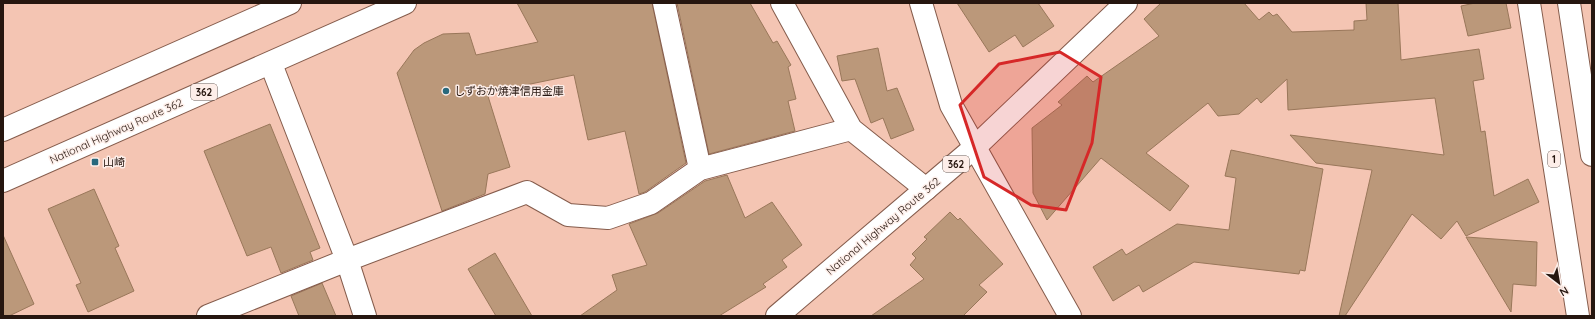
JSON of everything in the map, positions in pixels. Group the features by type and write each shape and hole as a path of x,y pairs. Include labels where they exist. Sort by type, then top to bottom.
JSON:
{"main road":[{"path":"3,130 290,3"},
{"name":"National Highway Route 362","path":"3,181 271,64 405,3"},
{"path":"664,3 700,169"},
{"path":"782,3 851,129 926,189"},
{"path":"921,3 951,105 1070,316"},
{"name":"National Highway Route 362","path":"777,316 974,148 1126,3"},
{"name":"1","path":"1529,3 1578,316"},
{"path":"1569,3 1592,155"},
{"path":"271,64 347,260 365,316"},
{"path":"208,316 347,260 527,192 568,215 608,218 651,203 700,169 851,129"}],"highlighted area":[{"path":"1060,52 1101,77 1092,143 1066,210 1031,205 984,177 960,105 999,64"}],"building":[{"path":"517,3 652,3 686,163 645,192 639,194 625,131 588,140 574,75 487,93 510,167 488,174 485,194 442,211 397,73 414,50 424,43 443,34 469,33 476,55 538,42"},
{"path":"677,3 750,3 773,43 777,41 791,65 788,67 796,99 788,101 795,131 709,154"},
{"path":"957,3 1038,3 1054,26 1023,47 1015,35 989,52"},
{"path":"1161,3 1244,3 1259,20 1269,12 1273,16 1277,14 1292,32 1354,30 1354,21 1367,20 1366,3 1398,3 1401,60 1479,49 1484,79 1473,81 1481,132 1485,131 1494,196 1528,179 1539,202 1466,236 1457,221 1441,239 1412,214 1345,316 1339,316 1372,170 1316,163 1290,135 1444,155 1435,98 1288,110 1287,79 1261,103 1257,98 1239,114 1218,116 1208,103 1146,153 1189,186 1170,211 1101,158 1047,220 1033,193 1032,128 1062,105 1058,102 1087,76 1093,82 1159,36 1144,19"},
{"path":"1475,3 1506,3 1511,28 1468,36 1461,6"},
{"path":"878,48 887,91 897,88 914,130 891,139 883,118 871,123 855,79 842,81 837,56"},
{"path":"270,124 320,248 310,252 313,260 281,273 271,247 247,256 204,151"},
{"path":"1231,150 1323,169 1305,271 1300,270 1299,274 1194,262 1143,292 1139,285 1113,301 1093,267 1122,249 1126,255 1177,224 1229,230 1236,178 1225,176"},
{"path":"727,175 745,218 772,202 802,245 782,260 787,267 763,284 766,287 719,316 580,316 617,290 612,275 647,265 629,224 658,213 705,181"},
{"path":"94,189 119,246 115,248 134,291 88,312 76,285 81,283 48,209"},
{"path":"950,212 958,220 960,218 1003,264 979,285 987,292 963,316 871,316 924,279 910,265 916,258 912,254 927,239 924,237"},
{"path":"3,235 34,304 9,316 3,316"},
{"path":"1466,237 1537,242 1536,286 1513,284 1511,312"},
{"path":"495,253 532,316 496,316 468,269"},
{"path":"322,283 336,316 299,316 291,296"}],"place":[{"name":"しずおか焼津信用金庫","path":"446,91"},
{"name":"山崎","path":"95,162"}]}
